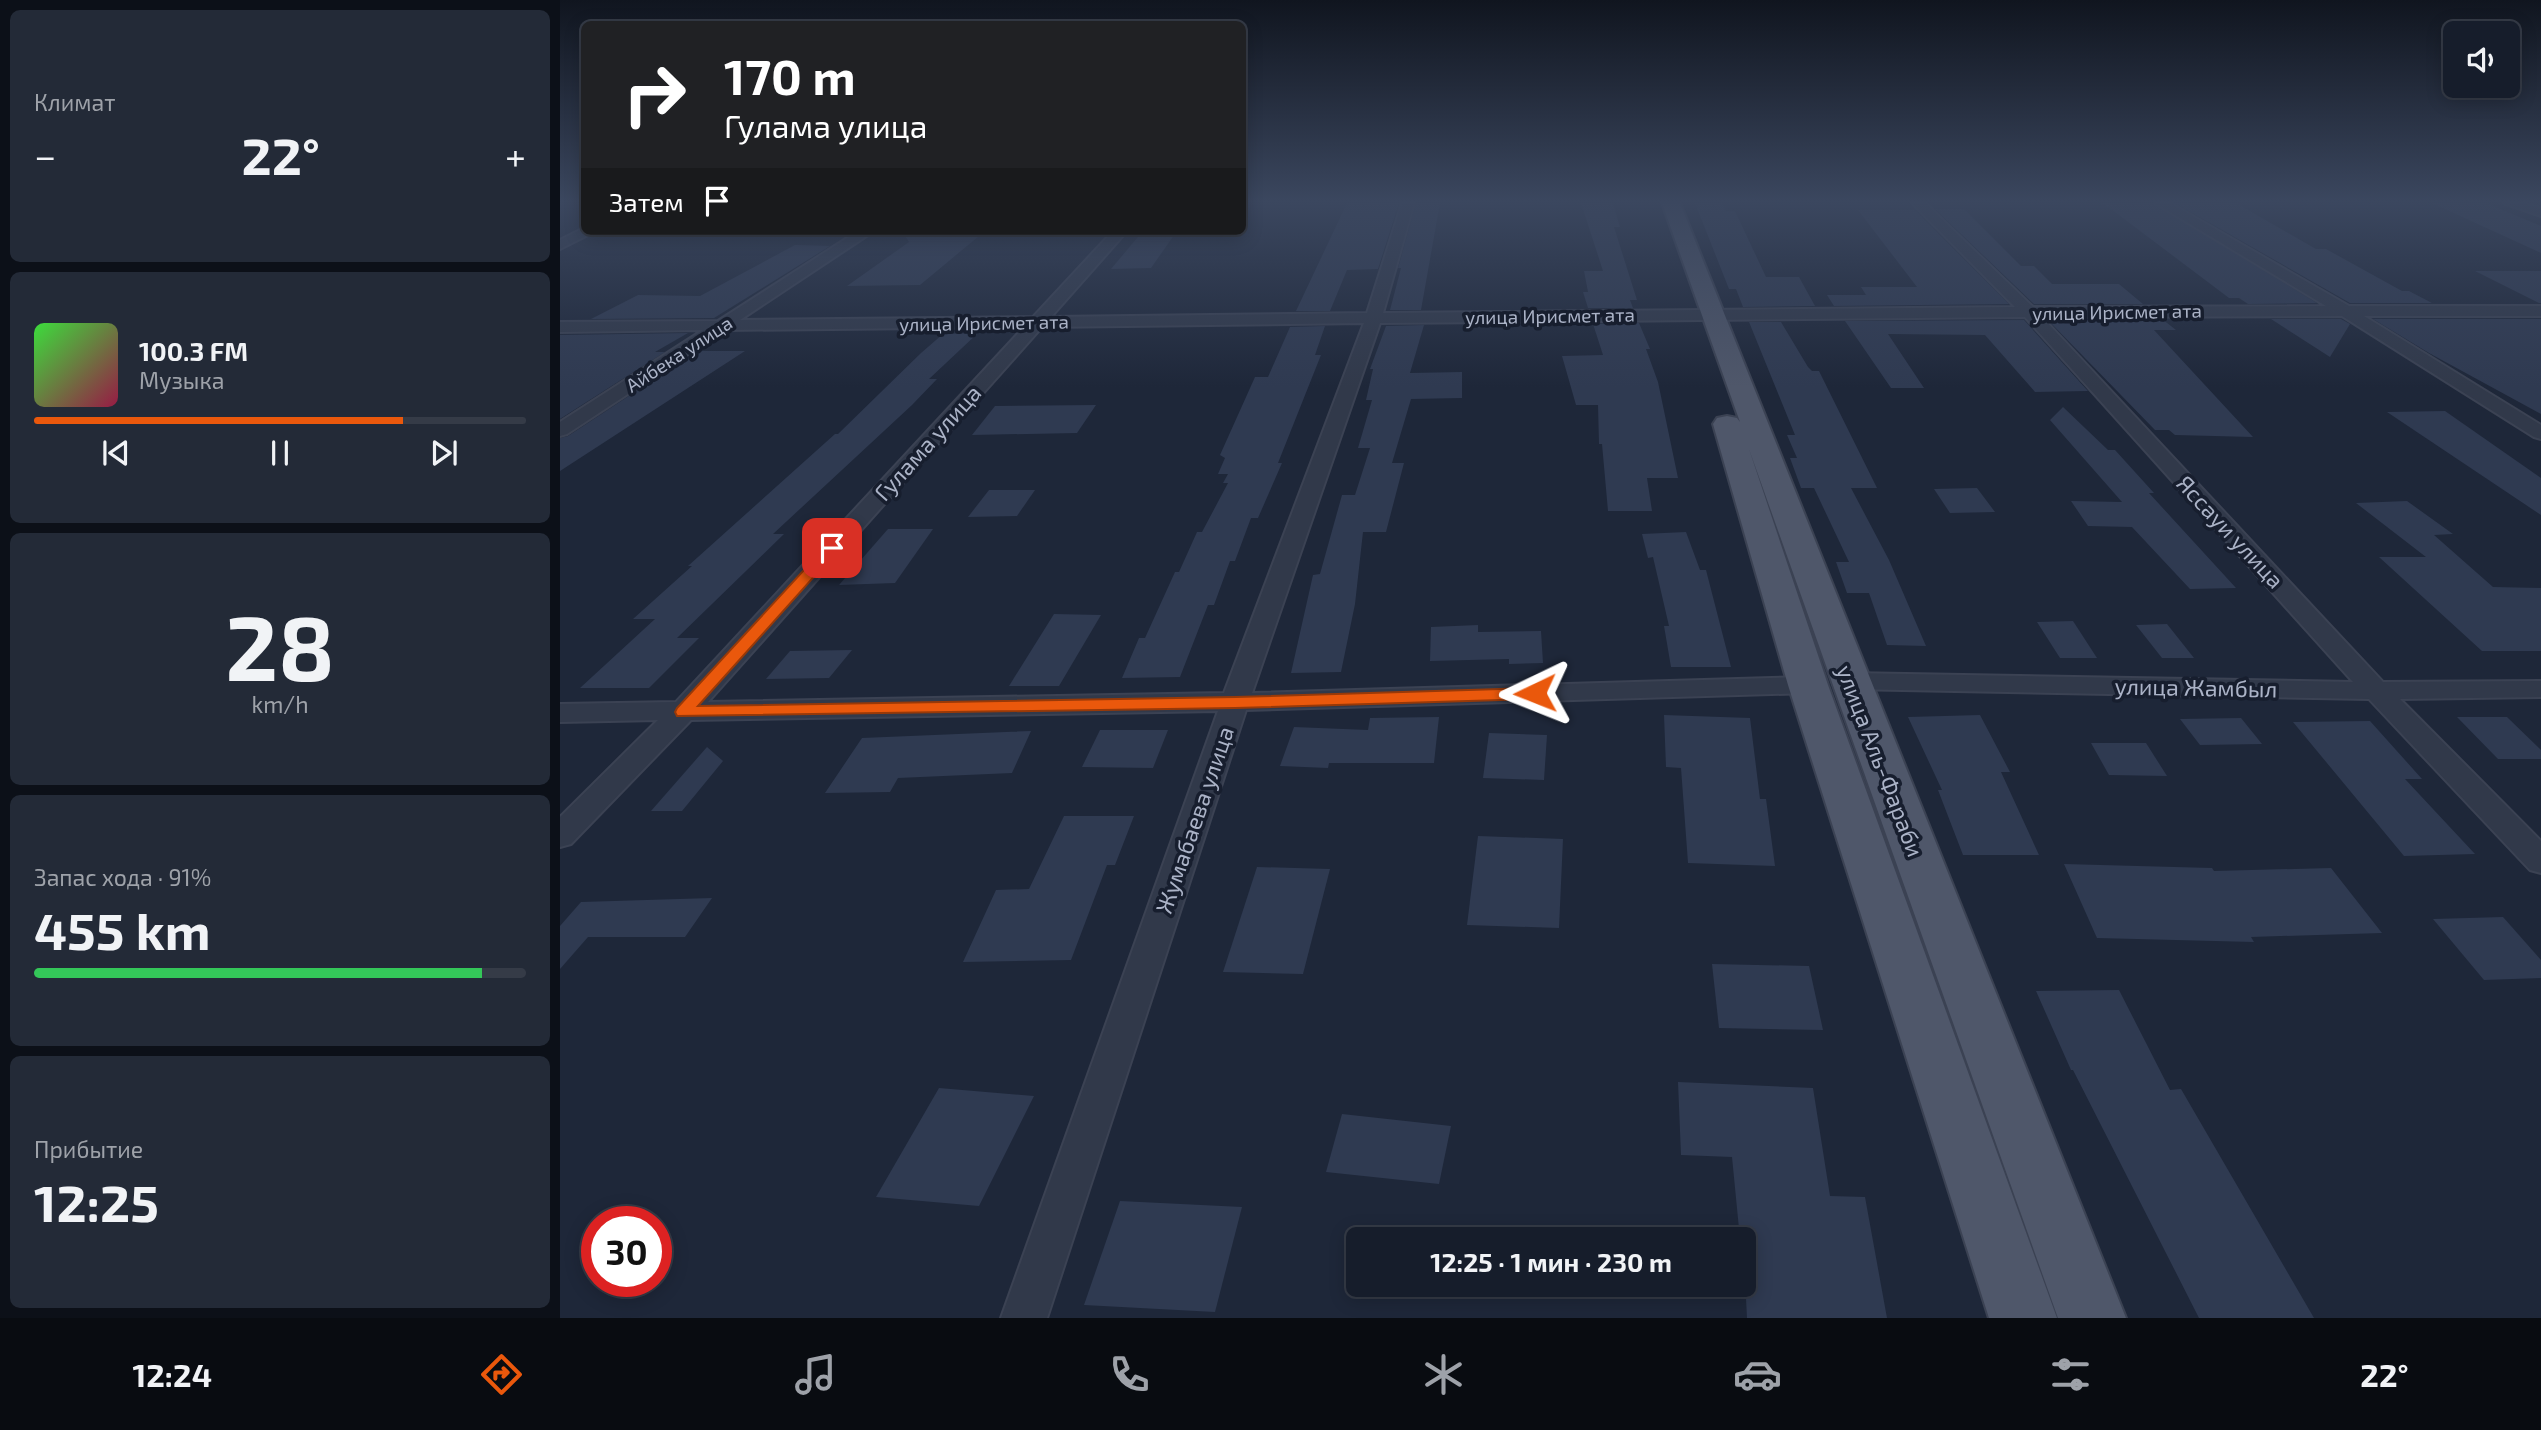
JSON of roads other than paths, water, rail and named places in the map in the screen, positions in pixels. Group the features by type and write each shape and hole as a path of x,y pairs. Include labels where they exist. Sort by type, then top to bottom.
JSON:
{"main road":[{"name":"улица Аль-Фараби","path":"1680,265 1850,681 2092,1318"},
{"name":"улица Аль-Фараби","path":"1688,265 1741,465 1808,685 2023,1318"}],"street":[{"name":"Айбека улица","path":"560,430 816,265"},
{"name":"Гулама улица","path":"560,836 683,712 1090,265"},
{"name":"Жумабаева улица","path":"1024,1318 1235,702 1373,320 1390,265"},
{"name":"Яссауи улица","path":"1980,265 2029,313 2376,691 2541,860"},
{"path":"2266,265 2541,433"},
{"name":"улица Ирисмет ата","path":"560,327 1373,320 1701,313 2541,311"},
{"name":"улица Жамбыл","path":"1850,681 2376,691 2541,689"},
{"path":"560,713 1235,702 1808,685"}]}
